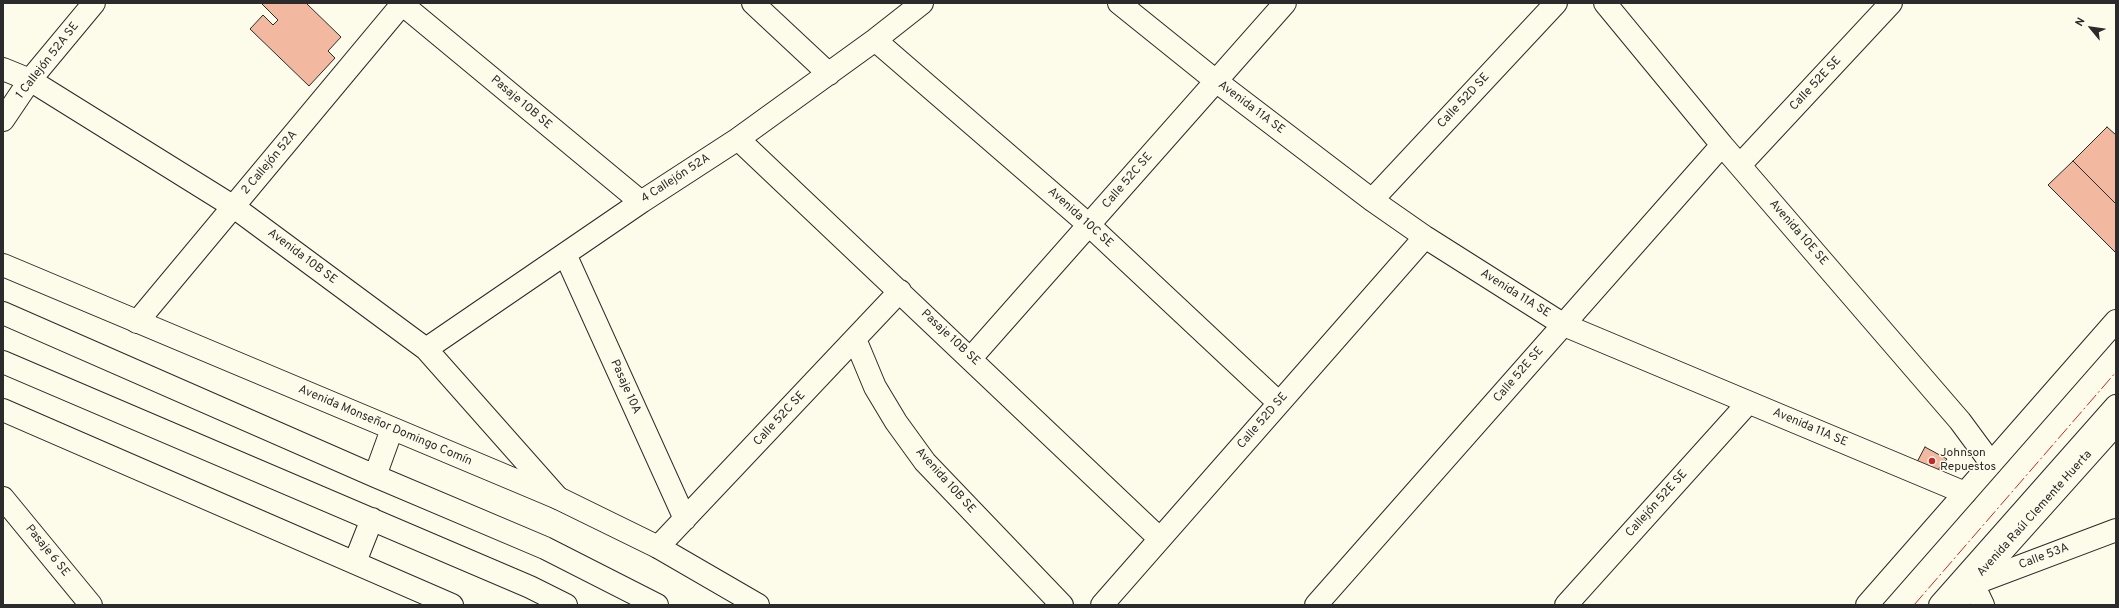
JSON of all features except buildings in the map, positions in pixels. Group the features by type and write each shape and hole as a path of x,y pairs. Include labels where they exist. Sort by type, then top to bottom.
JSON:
{"street":[{"name":"1 Callejón 52A SE","path":"3,120 30,80 94,3"},
{"path":"753,3 829,74"},
{"name":"4 Callejón 52A","path":"426,350 641,202 738,139 875,40 922,3"},
{"name":"Avenida 11A SE","path":"1119,3 1216,81 1372,200 1425,237 1564,325 1965,493"},
{"name":"Calle 52C SE","path":"971,358 1285,3"},
{"name":"Calle 52D SE","path":"1372,200 1556,3"},
{"name":"Avenida 10E SE","path":"1605,3 1722,144 1960,421 1991,462"},
{"name":"Calle 52E SE","path":"1740,165 1892,3"},
{"name":"Pasaje 10B SE","path":"402,4 641,202"},
{"name":"2 Callejón 52A","path":"137,322 402,4"},
{"name":"Avenida 10C SE","path":"875,40 1089,225 1279,403"},
{"name":"Avenida 10B SE","path":"3,69 30,80 234,207 426,350 558,498"},
{"name":"Pasaje 10B SE","path":"738,139 971,358 1160,539"},
{"name":"Calle 52E SE","path":"1316,605 1722,144"},
{"name":"Calle 52D SE","path":"1102,605 1425,237"},
{"name":"Pasaje 10A","path":"565,254 685,519"},
{"name":"Avenida Monseñor Domingo Comín","path":"3,265 558,498 658,547 758,605"},
{"name":"Calle 52C SE","path":"658,547 900,291"},
{"path":"3,313 375,476 545,548 657,605"},
{"path":"1867,605 2116,321"},
{"name":"Avenida 10B SE","path":"855,339 875,387 896,422 925,462 1062,605"},
{"path":"3,362 530,587 566,605"},
{"name":"Callejón 52E SE","path":"1566,605 1748,403"},
{"path":"1940,605 2116,406"},
{"path":"3,410 452,605"},
{"name":"Avenida Raúl Clemente Huerta","path":"1954,605 2116,424"},
{"path":"375,476 392,429"},
{"name":"Pasaje 6 SE","path":"3,498 91,605"},
{"path":"355,562 372,519"},
{"name":"Calle 53A","path":"1973,584 2116,530"},
{"path":"1973,584 1983,605"}],"power":[{"path":"1914,605 2116,372"}],"place":[{"name":"Johnson Repuestos","path":"1932,461"}]}
